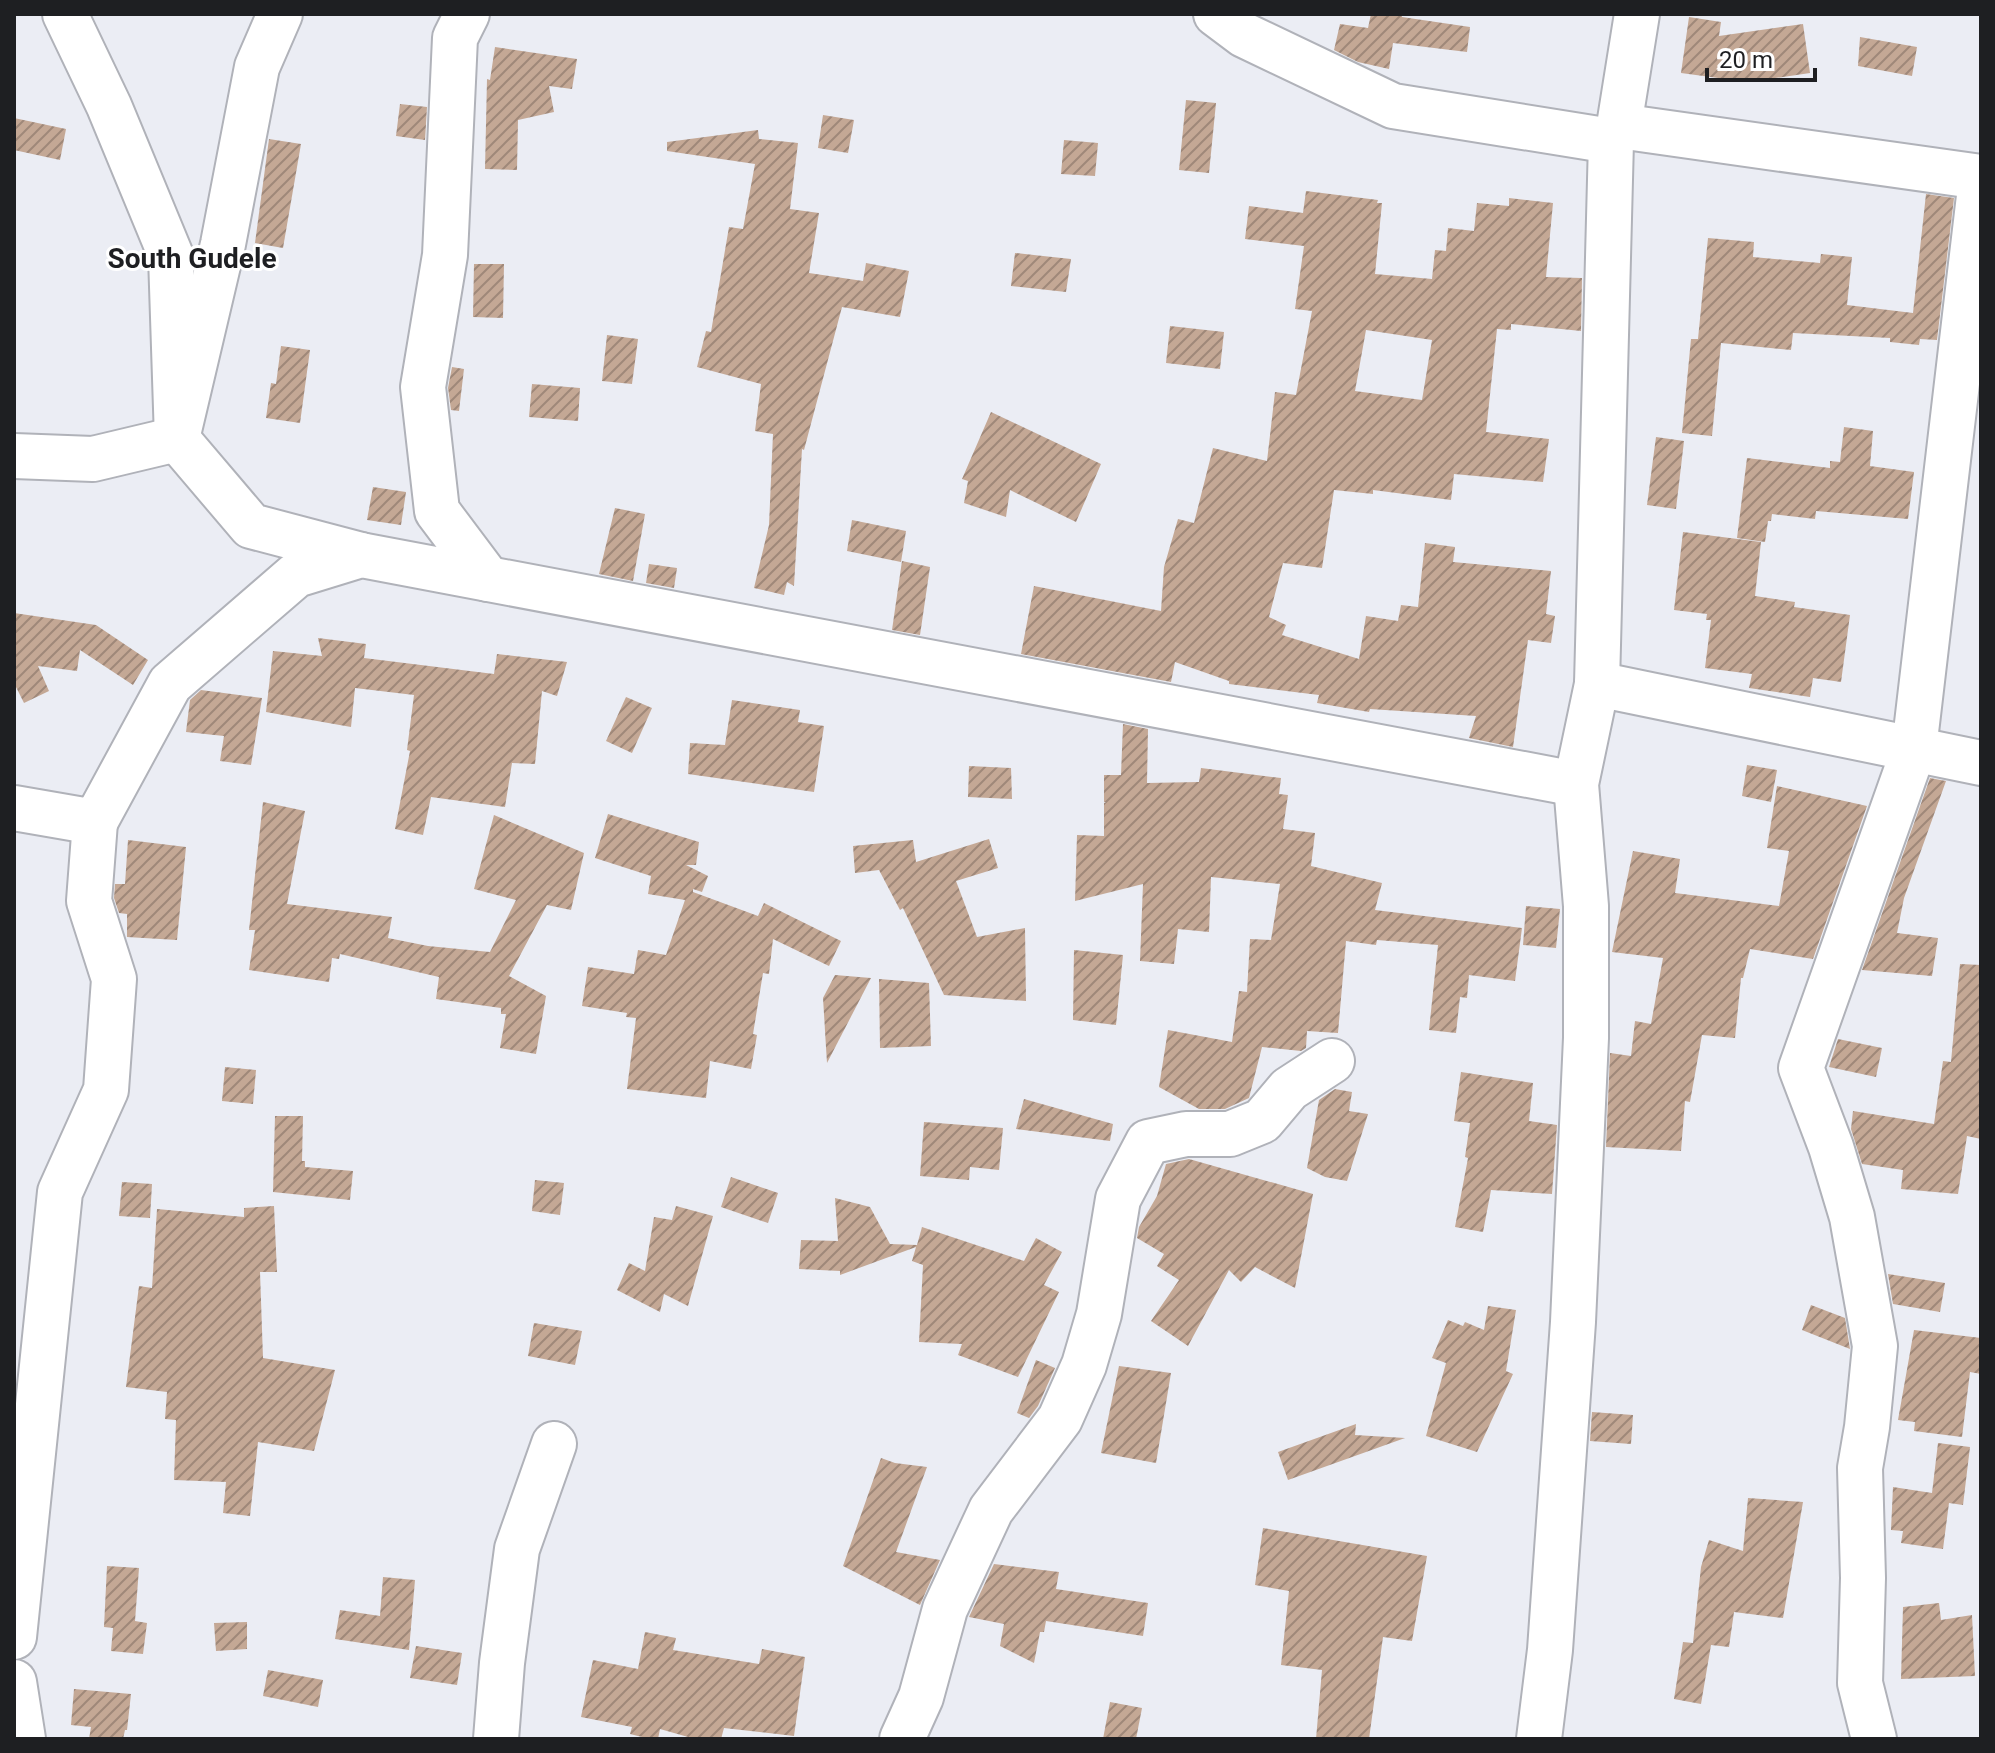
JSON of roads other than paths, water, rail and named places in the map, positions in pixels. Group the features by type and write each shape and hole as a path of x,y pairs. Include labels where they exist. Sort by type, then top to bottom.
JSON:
{"street":[{"path":"65,14 109,106 171,256 177,439 251,526 361,555 1576,784"},
{"path":"177,439 223,244 257,67 280,14"},
{"path":"467,14 455,38 445,255 423,387 437,511 488,579"},
{"path":"1216,14 1244,35 1393,106 1981,178 1914,749 1801,1068 1831,1147 1852,1217 1875,1346 1860,1468 1863,1578 1860,1683 1874,1739"},
{"path":"1539,1739 1550,1650 1573,1322 1586,1054 1586,906 1576,784 1597,684 1615,133 1637,14"},
{"path":"14,456 93,459 177,439"},
{"path":"14,1637 60,1192 106,1090 114,979 89,901 95,822 170,684 296,575 361,555"},
{"path":"1597,684 1981,763"},
{"path":"14,808 95,822"},
{"path":"902,1739 921,1697 945,1609 985,1521 1060,1419 1084,1365 1099,1314 1118,1199 1148,1142 1186,1134 1230,1134 1262,1121 1289,1089 1332,1061"},
{"path":"496,1739 517,1549 554,1444"},
{"path":"14,1682 23,1739"}],"district":[{"name":"South Gudele","path":"192,258"}]}
